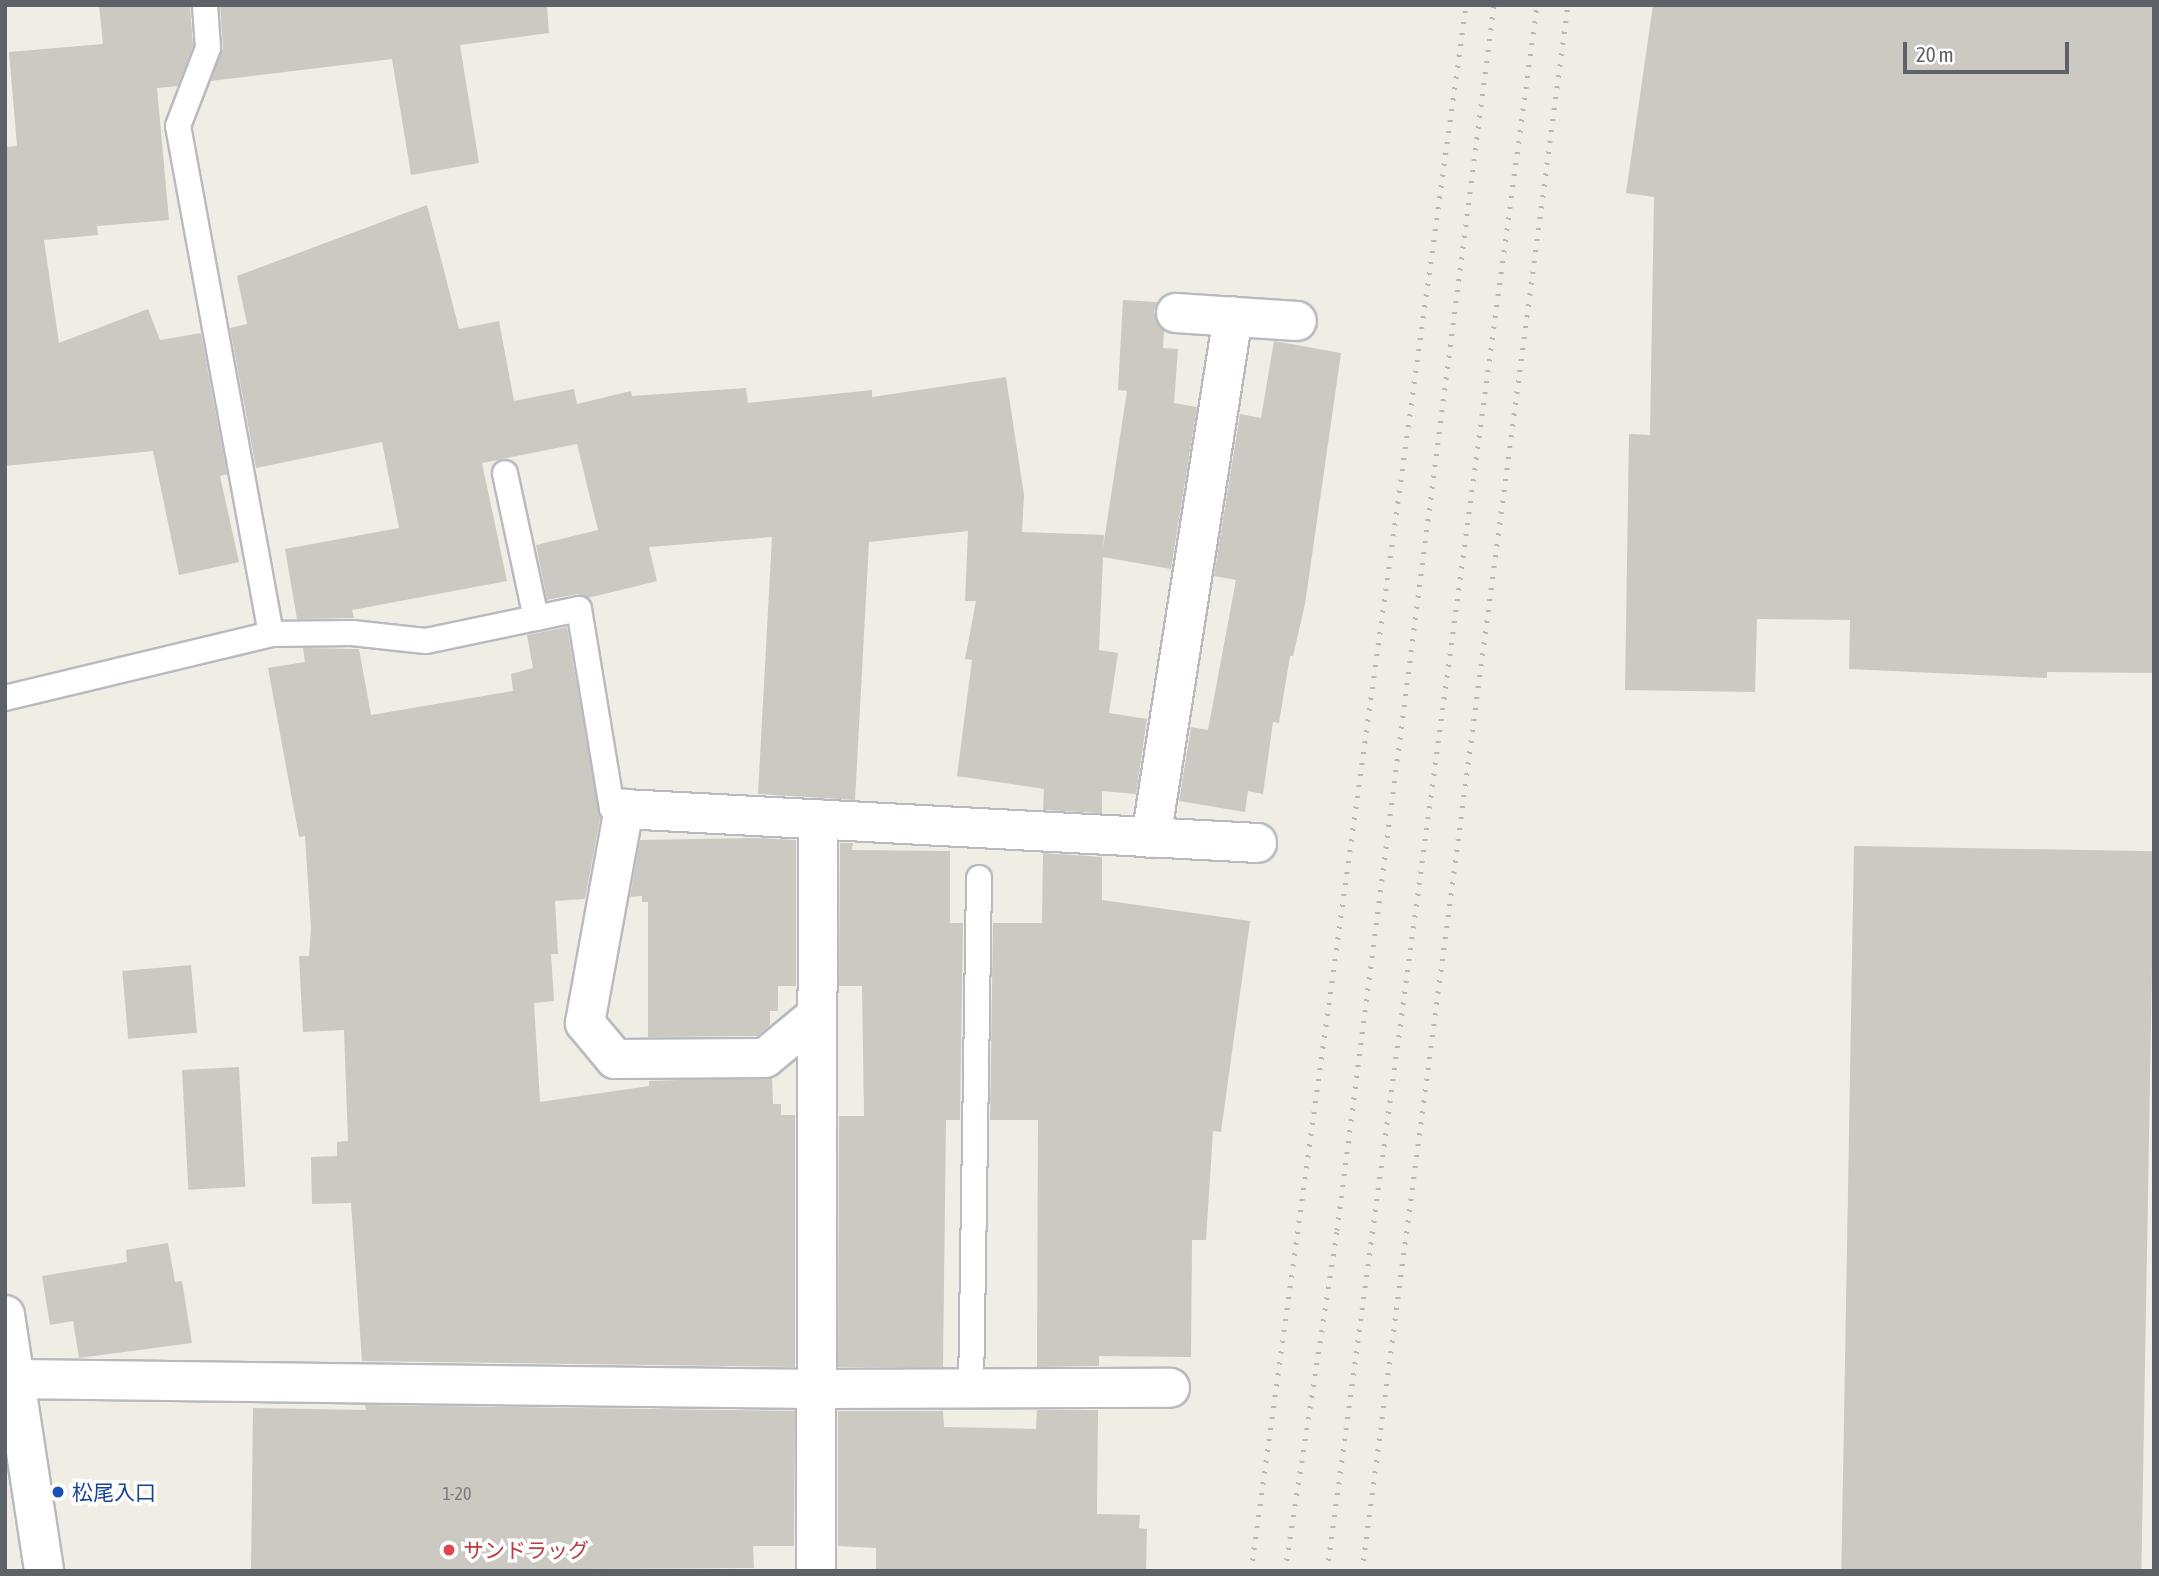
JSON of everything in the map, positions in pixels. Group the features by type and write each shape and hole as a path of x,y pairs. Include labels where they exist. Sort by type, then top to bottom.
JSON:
{"street":[{"path":"1176,313 1297,321"},
{"path":"1150,838 1233,316"},
{"path":"817,1015 765,1058 615,1059 585,1023 624,809 1257,843"},
{"path":"816,1571 818,819"},
{"path":"5,1315 44,1571"},
{"path":"14,1378 815,1389 1170,1388"}],"lane":[{"path":"205,5 208,48 178,126 271,634"},
{"path":"505,473 537,618"},
{"path":"5,698 271,634 352,633 426,641 579,609 612,808 624,809"},
{"path":"971,1390 979,878"}],"building":[{"path":"99,5 190,5 193,46 178,86 157,88 169,220 97,226 98,235 44,240 59,343 148,309 160,340 201,333 227,474 220,476 239,562 179,575 153,451 5,466 5,147 17,146 9,52 103,44"},
{"path":"220,5 547,5 549,33 460,45 479,163 411,175 392,59 211,81 223,48"},
{"path":"1653,5 2154,5 2154,673 2047,672 2047,678 1849,669 1850,620 1757,619 1755,692 1625,690 1629,434 1650,435 1654,197 1626,193"},
{"path":"427,205 459,329 499,321 514,401 574,389 577,404 631,391 632,396 746,388 748,403 872,390 872,397 1006,377 1024,495 1022,532 1104,535 1103,548 1127,391 1118,390 1123,300 1157,302 1154,312 1164,331 1163,348 1178,349 1174,403 1197,407 1171,569 1103,557 1099,650 1118,653 1109,713 1147,719 1136,794 1102,791 1102,813 1043,810 1044,789 957,776 972,660 965,659 976,601 965,601 968,531 869,542 855,800 758,794 772,537 649,547 657,581 588,598 577,594 547,600 536,545 598,530 577,444 482,463 507,581 352,610 354,618 297,619 285,549 399,528 382,442 256,468 230,328 247,324 237,276"},
{"path":"1274,341 1341,353 1305,604 1293,656 1290,656 1279,723 1273,722 1263,794 1248,791 1245,812 1179,801 1191,727 1208,730 1236,580 1214,576 1240,414 1261,418"},
{"path":"567,627 600,819 585,899 555,901 558,954 551,954 554,1001 534,1003 540,1102 649,1086 649,1081 772,1077 773,1104 781,1104 781,1115 795,1115 795,1367 362,1361 351,1203 312,1204 311,1157 337,1156 337,1142 348,1141 344,1030 303,1032 299,956 309,956 311,928 305,836 299,837 268,668 305,662 303,648 359,649 371,715 513,691 511,674 533,668 527,635"},
{"path":"640,840 796,840 796,986 778,986 778,1011 770,1011 770,1025 757,1036 648,1037 648,902 642,902 642,896 630,897"},
{"path":"840,843 853,843 852,850 950,851 950,923 963,923 960,1120 946,1120 943,1367 838,1367 839,1116 864,1116 862,986 839,986"},
{"path":"1854,846 2154,851 2141,1571 1841,1571"},
{"path":"1043,853 1102,857 1102,900 1250,921 1221,1132 1213,1131 1206,1240 1192,1240 1191,1357 1099,1356 1099,1366 1037,1367 1038,1120 990,1120 993,923 1042,923"},
{"path":"191,965 197,1033 128,1039 122,971"},
{"path":"239,1067 245,1187 188,1190 182,1070"},
{"path":"168,1243 175,1282 182,1281 192,1343 79,1358 73,1321 50,1325 42,1276 127,1262 126,1250"},
{"path":"365,1405 795,1411 794,1546 753,1546 754,1568 251,1571 253,1408 366,1410"},
{"path":"1037,1410 1098,1410 1097,1514 1140,1515 1139,1528 1147,1529 1146,1571 876,1571 876,1548 838,1546 838,1411 943,1411 944,1427 1036,1429"}],"railway":[{"path":"1251,1571 1466,5"},
{"path":"1285,1571 1337,1230 1494,5"},
{"path":"1327,1571 1537,5"},
{"path":"1362,1571 1568,5"}],"place":[{"name":"松尾入口","path":"58,1492"},
{"name":"サンドラッグ","path":"449,1550"}]}
